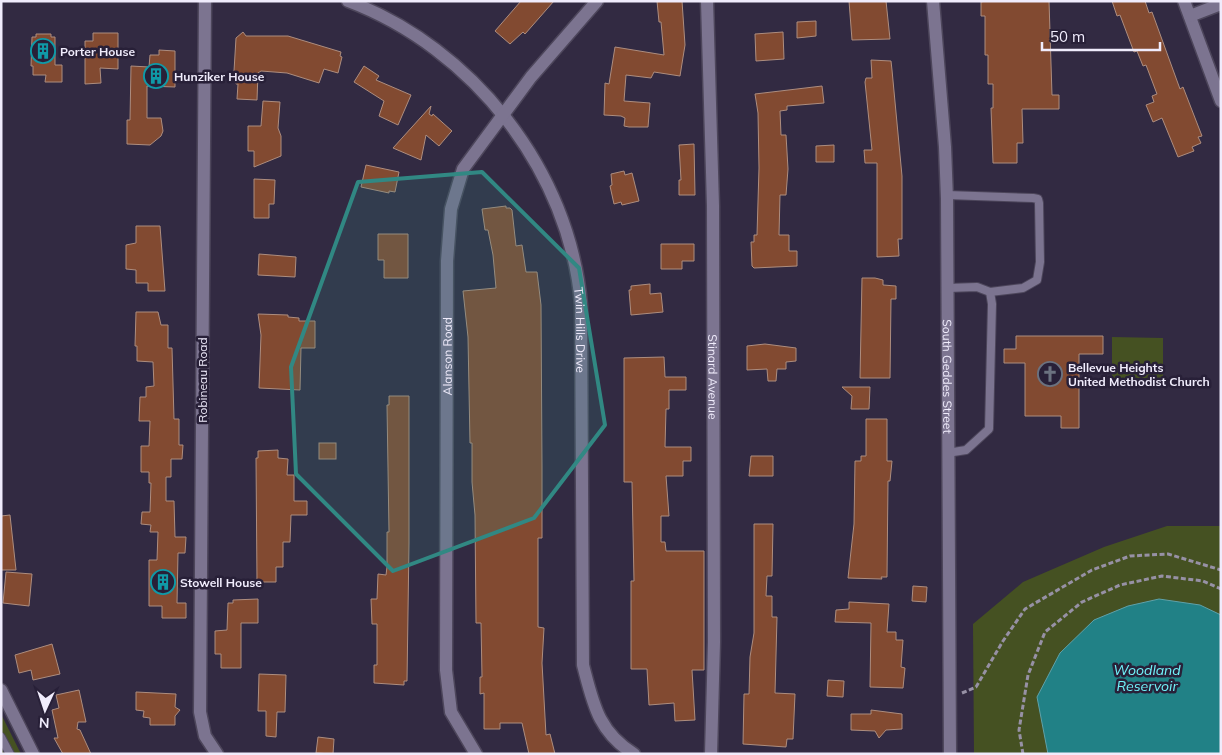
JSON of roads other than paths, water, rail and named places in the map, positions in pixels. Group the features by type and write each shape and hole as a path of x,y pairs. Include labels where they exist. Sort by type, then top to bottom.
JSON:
{"street":[{"name":"Robineau Road","path":"205,1 200,712 205,736 217,754"},
{"name":"Twin Hills Drive","path":"348,1 402,27 452,60 484,92 504,115 542,176 564,229 579,281 583,665 595,708 604,726 624,751"},
{"name":"Alanson Road","path":"476,754 451,712 446,670 447,261 451,209 455,190 464,169 531,77 597,1"},
{"name":"Stinard Avenue","path":"707,1 713,206 714,642 711,754"},
{"name":"South Geddes Street","path":"933,1 947,195 950,754"},
{"path":"1184,1 1221,101"},
{"path":"1190,16 1221,4"},
{"path":"1,690 33,754"}],"lane":[{"path":"947,195 1032,198 1038,200 1040,262 1037,280 1023,288 990,292 977,286 947,288"},
{"path":"947,453 966,450 989,429 992,304 990,292"},
{"path":"1,737 10,754"}],"water":[{"name":"Woodland Reservoir","path":"1159,599 1200,605 1221,615 1221,754 1048,754 1037,697 1060,653 1094,620 1128,606"}],"place":[{"name":"Porter House","path":"43,51"},
{"name":"Hunziker House","path":"156,76"},
{"name":"Bellevue Heights United Methodist Church","path":"1050,374"},
{"name":"Stowell House","path":"163,582"}]}
